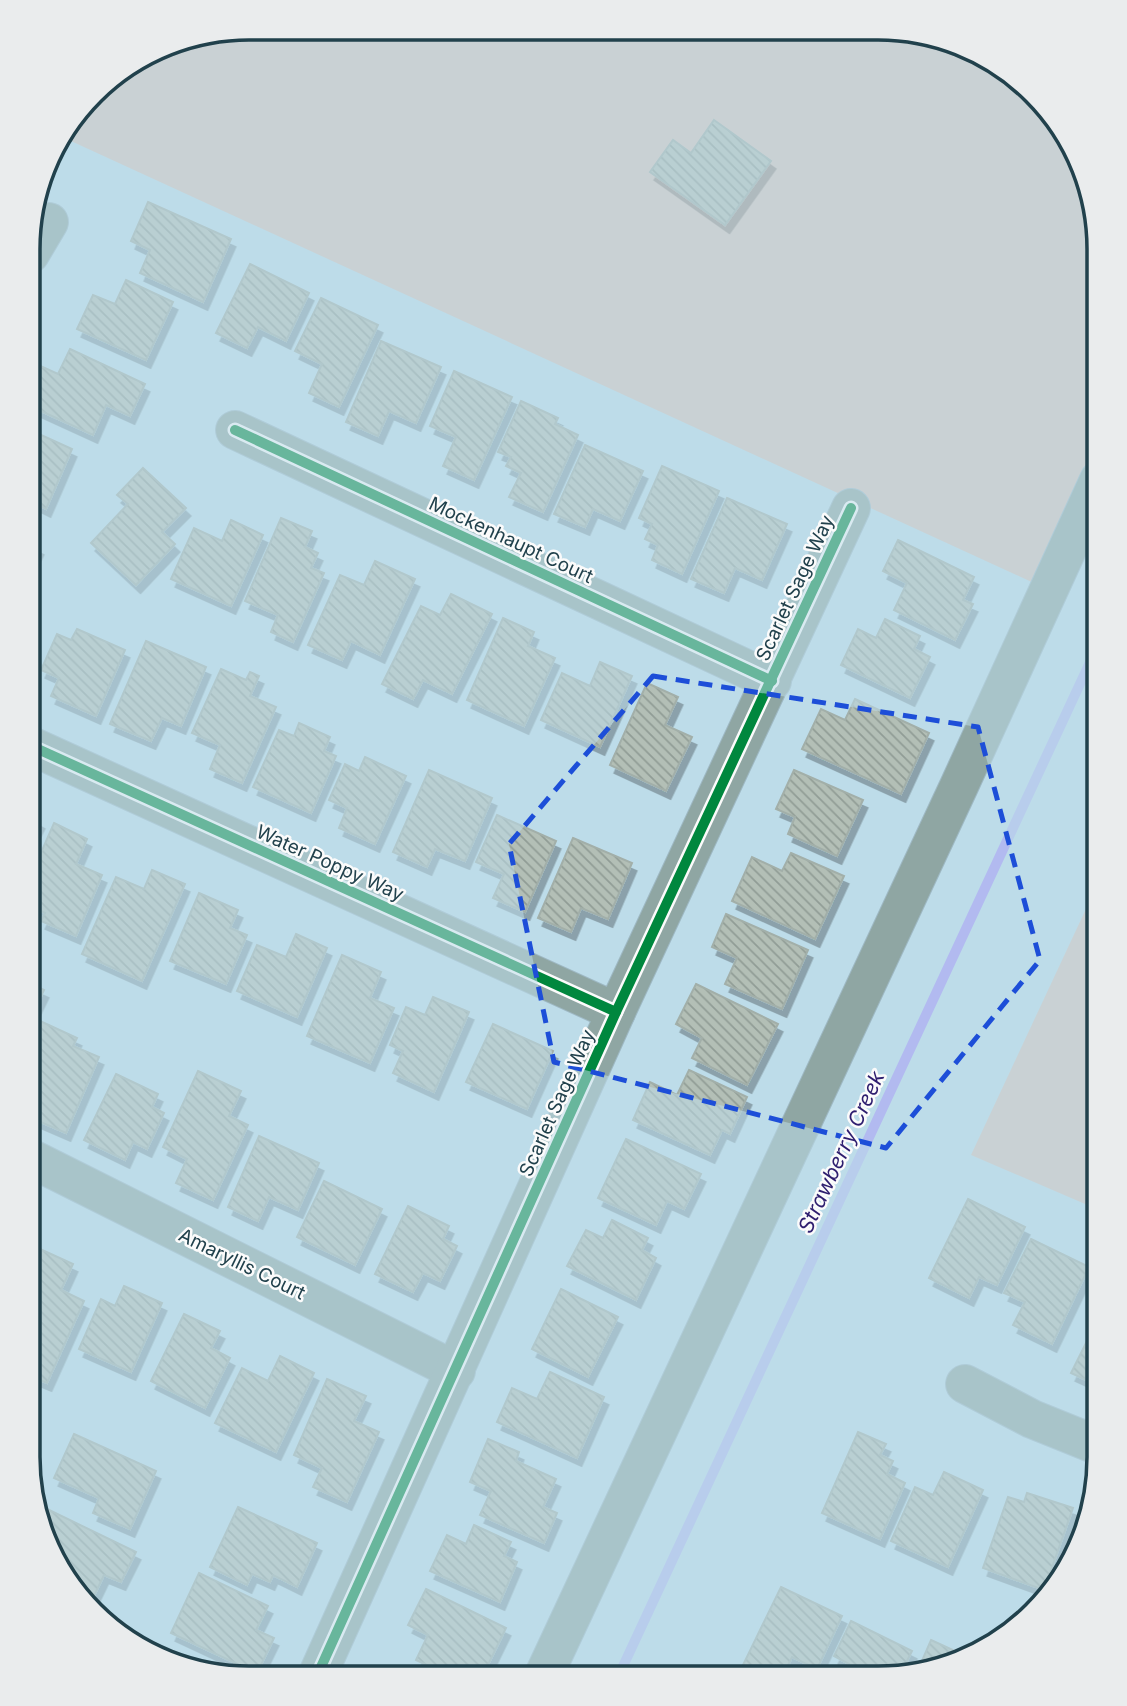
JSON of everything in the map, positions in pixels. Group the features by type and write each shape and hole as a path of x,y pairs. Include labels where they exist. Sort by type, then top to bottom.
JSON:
{"street":[{"path":"41,235 49,222"},
{"name":"Mockenhaupt Court","path":"235,430 772,681"},
{"path":"548,1666 965,774 1087,507"},
{"name":"Scarlet Sage Way","path":"322,1666 616,1012 852,508"},
{"name":"Water Poppy Way","path":"40,750 616,1012"},
{"name":"Amaryllis Court","path":"40,1163 456,1371"},
{"path":"965,1384 1032,1419 1086,1441"}],"highlighted area":[{"path":"653,676 978,727 1040,960 886,1148 554,1062 509,844"}],"shaded area":[{"path":"877,40 932,47 958,56 1005,84 1043,122 1071,169 1085,222 1087,474 1036,584 71,141 92,112 112,92 145,68 182,51 222,42"},
{"path":"1086,908 1086,1205 971,1155"}],"building":[{"path":"714,120 771,161 725,225 650,172 673,140 691,153"},
{"path":"148,202 231,239 203,302 140,273 150,250 131,241"},
{"path":"250,264 309,293 286,341 258,327 247,348 216,333"},
{"path":"126,280 173,302 146,360 77,329 93,295 115,304"},
{"path":"321,298 378,325 339,407 309,393 322,364 295,351"},
{"path":"381,341 441,367 416,423 389,411 378,436 346,422"},
{"path":"70,349 145,384 130,416 106,405 93,435 40,411 40,366 58,374"},
{"path":"454,371 512,397 474,480 443,466 456,437 430,426"},
{"path":"521,401 558,418 555,424 578,435 543,512 509,497 521,473 506,466 511,457 498,452"},
{"path":"40,435 72,449 46,509 40,506"},
{"path":"585,445 643,471 620,521 593,509 585,527 554,514"},
{"path":"662,466 719,491 682,574 652,560 658,545 645,539 652,524 639,518"},
{"path":"143,468 186,508 162,532 175,544 136,585 91,543 128,504 117,495"},
{"path":"727,498 787,524 762,580 735,568 724,593 691,579"},
{"path":"281,518 312,531 305,547 318,553 311,568 324,573 293,642 271,632 278,615 245,601"},
{"path":"231,520 263,535 231,606 171,579 194,528 222,541"},
{"path":"898,540 974,577 963,600 973,604 955,640 894,610 907,583 883,571"},
{"path":"375,561 415,579 380,655 351,641 342,660 308,645 340,575 364,585"},
{"path":"451,594 492,614 452,694 423,680 413,699 382,684 421,606 440,615"},
{"path":"503,618 534,632 528,646 555,658 524,726 467,700"},
{"path":"885,619 920,636 914,649 930,657 910,698 841,665 858,629 876,638"},
{"path":"77,629 125,650 96,716 51,696 59,678 41,670 57,634 71,640"},
{"path":"146,641 206,667 181,726 162,718 151,741 110,724"},
{"path":"600,662 632,676 600,747 541,720 562,673 590,686"},
{"path":"221,669 246,680 250,672 259,676 250,696 276,707 242,783 210,769 220,745 192,733"},
{"path":"647,683 678,697 665,725 692,737 666,791 610,765"},
{"path":"855,699 929,733 901,794 802,749 821,709 845,720"},
{"path":"299,723 330,737 324,751 336,756 311,813 253,787 279,730 294,736"},
{"path":"365,757 406,776 375,844 339,828 347,808 329,800 345,764 359,771"},
{"path":"429,770 492,798 465,861 435,849 427,867 393,852"},
{"path":"794,770 863,800 837,856 788,834 795,817 776,809"},
{"path":"497,815 556,841 525,912 493,898 504,874 476,862"},
{"path":"54,823 87,839 76,864 102,875 76,936 41,921 45,913 40,910 40,855"},
{"path":"573,838 632,863 608,919 581,908 571,932 538,918"},
{"path":"791,853 844,876 815,939 732,901 752,857 782,871"},
{"path":"152,870 185,884 142,981 82,954 116,877 144,889"},
{"path":"199,893 238,910 230,928 247,935 226,984 170,961"},
{"path":"726,914 808,950 782,1009 725,984 737,958 712,947"},
{"path":"296,934 327,948 297,1017 237,991 257,945 286,957"},
{"path":"342,955 381,972 370,998 394,1008 370,1063 307,1036"},
{"path":"696,984 778,1024 747,1085 692,1058 702,1038 676,1024"},
{"path":"433,997 469,1012 434,1092 393,1073 403,1051 390,1045 406,1007 425,1015"},
{"path":"40,1021 77,1038 73,1046 99,1057 66,1133 40,1122"},
{"path":"493,1024 553,1051 527,1109 466,1082"},
{"path":"689,1070 747,1097 730,1134 722,1130 710,1155 633,1120 650,1082 677,1095"},
{"path":"198,1071 241,1091 229,1116 248,1125 213,1200 176,1183 187,1159 163,1147"},
{"path":"116,1074 158,1094 152,1107 164,1113 147,1149 133,1142 125,1160 84,1140"},
{"path":"259,1136 319,1163 298,1210 269,1197 258,1221 228,1207"},
{"path":"626,1139 701,1174 684,1209 667,1201 656,1225 598,1198"},
{"path":"324,1181 382,1209 355,1265 297,1237"},
{"path":"968,1199 1025,1227 997,1285 979,1277 969,1298 929,1278"},
{"path":"408,1206 449,1226 443,1239 457,1246 440,1281 423,1273 413,1292 375,1274"},
{"path":"612,1220 648,1238 642,1250 656,1258 636,1300 567,1266 586,1230 603,1238"},
{"path":"1031,1239 1086,1266 1086,1273 1052,1344 1013,1325 1025,1302 1004,1293"},
{"path":"40,1249 73,1264 61,1290 84,1301 47,1383 40,1380"},
{"path":"124,1286 162,1303 131,1372 79,1349 101,1299 115,1306"},
{"path":"561,1289 618,1317 588,1377 532,1349"},
{"path":"184,1314 220,1331 211,1348 230,1358 205,1408 151,1381"},
{"path":"1086,1343 1086,1380 1071,1373"},
{"path":"280,1356 314,1373 276,1452 215,1423 242,1368 268,1381"},
{"path":"550,1372 604,1397 577,1458 497,1422 512,1388 537,1399"},
{"path":"327,1379 366,1396 354,1421 379,1432 347,1502 313,1487 322,1468 294,1455"},
{"path":"858,1432 886,1444 880,1455 893,1461 887,1474 905,1483 880,1539 822,1513"},
{"path":"74,1434 156,1471 130,1529 93,1513 99,1498 54,1478"},
{"path":"488,1439 519,1452 516,1461 556,1479 543,1507 557,1513 544,1543 480,1515 491,1491 470,1482"},
{"path":"944,1472 983,1490 948,1567 891,1541 915,1487 933,1495"},
{"path":"1027,1493 1073,1508 1049,1575 1039,1588 983,1568 1008,1497 1024,1502"},
{"path":"238,1507 317,1543 297,1587 273,1575 270,1582 252,1574 247,1585 210,1567"},
{"path":"47,1509 136,1552 121,1582 104,1575 94,1595 68,1561"},
{"path":"474,1525 511,1542 504,1556 517,1562 500,1602 430,1571 447,1535 466,1544"},
{"path":"199,1573 268,1606 256,1630 274,1638 260,1666 250,1666 240,1665 171,1633"},
{"path":"781,1587 842,1616 818,1666 811,1666 792,1657 788,1666 743,1665"},
{"path":"426,1589 506,1628 487,1666 429,1666 416,1660 428,1635 408,1625"},
{"path":"851,1621 912,1651 906,1664 877,1666 848,1666 849,1664 834,1656"},
{"path":"931,1640 955,1651 932,1659 922,1661"}],"waterway":[{"name":"Strawberry Creek","path":"623,1666 1087,670"}],"cycle path":[{"path":"235,430 772,681"},
{"path":"322,1666 616,1012 851,508"},
{"path":"40,750 616,1012"}]}
